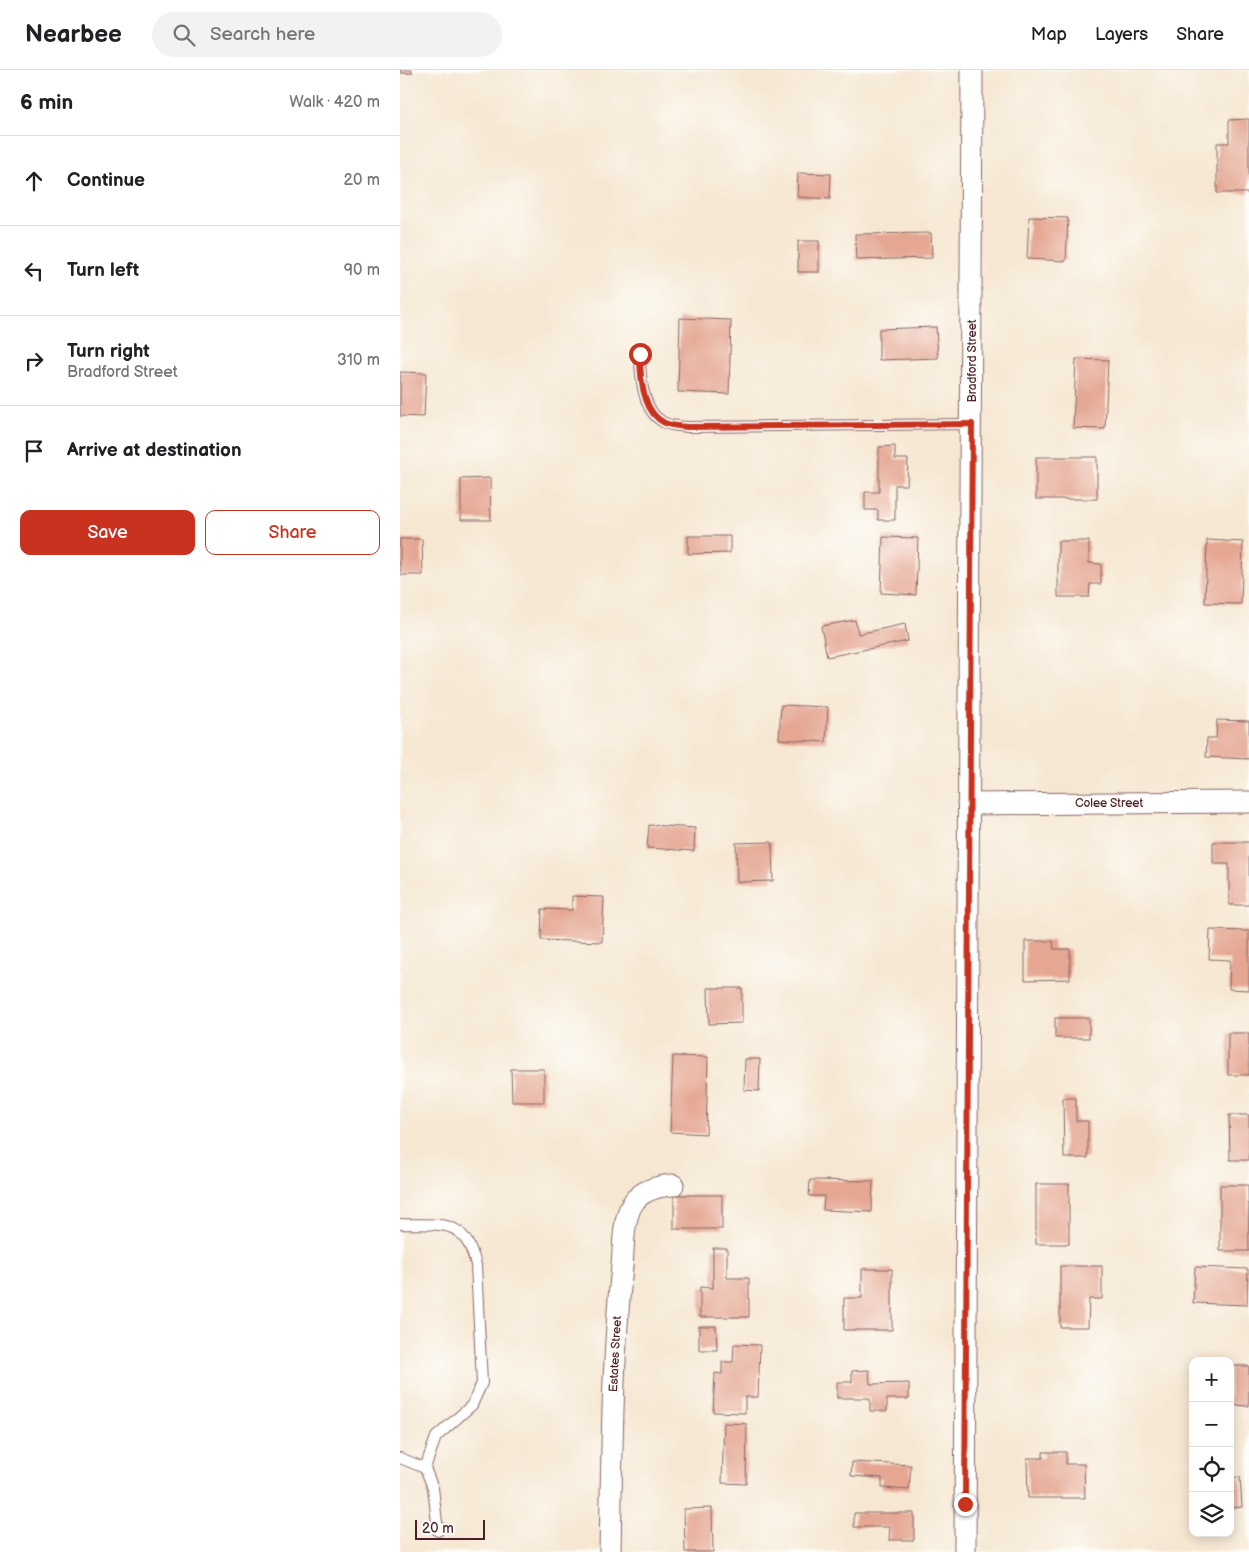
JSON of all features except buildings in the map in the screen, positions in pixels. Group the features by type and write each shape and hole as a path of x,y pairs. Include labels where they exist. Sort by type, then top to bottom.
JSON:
{"street":[{"name":"Bradford Street","path":"965,1552 968,804 972,424 972,70"},
{"name":"Colee Street","path":"968,804 1249,802"},
{"name":"Estates Street","path":"610,1552 612,1414 618,1304 627,1216 636,1200 650,1189 673,1185"}],"lane":[{"path":"640,354 644,393 651,409 663,422 679,426 745,428 972,424"},
{"path":"400,1224 452,1226 464,1236 473,1251 476,1265 482,1383 472,1405 436,1437 425,1468 433,1488 438,1531"},
{"path":"400,1458 425,1468"}],"route":[{"path":"640,354 640,373 644,393 651,409 663,422 687,427 745,428 972,424 971,667 968,804 965,1504"}]}
